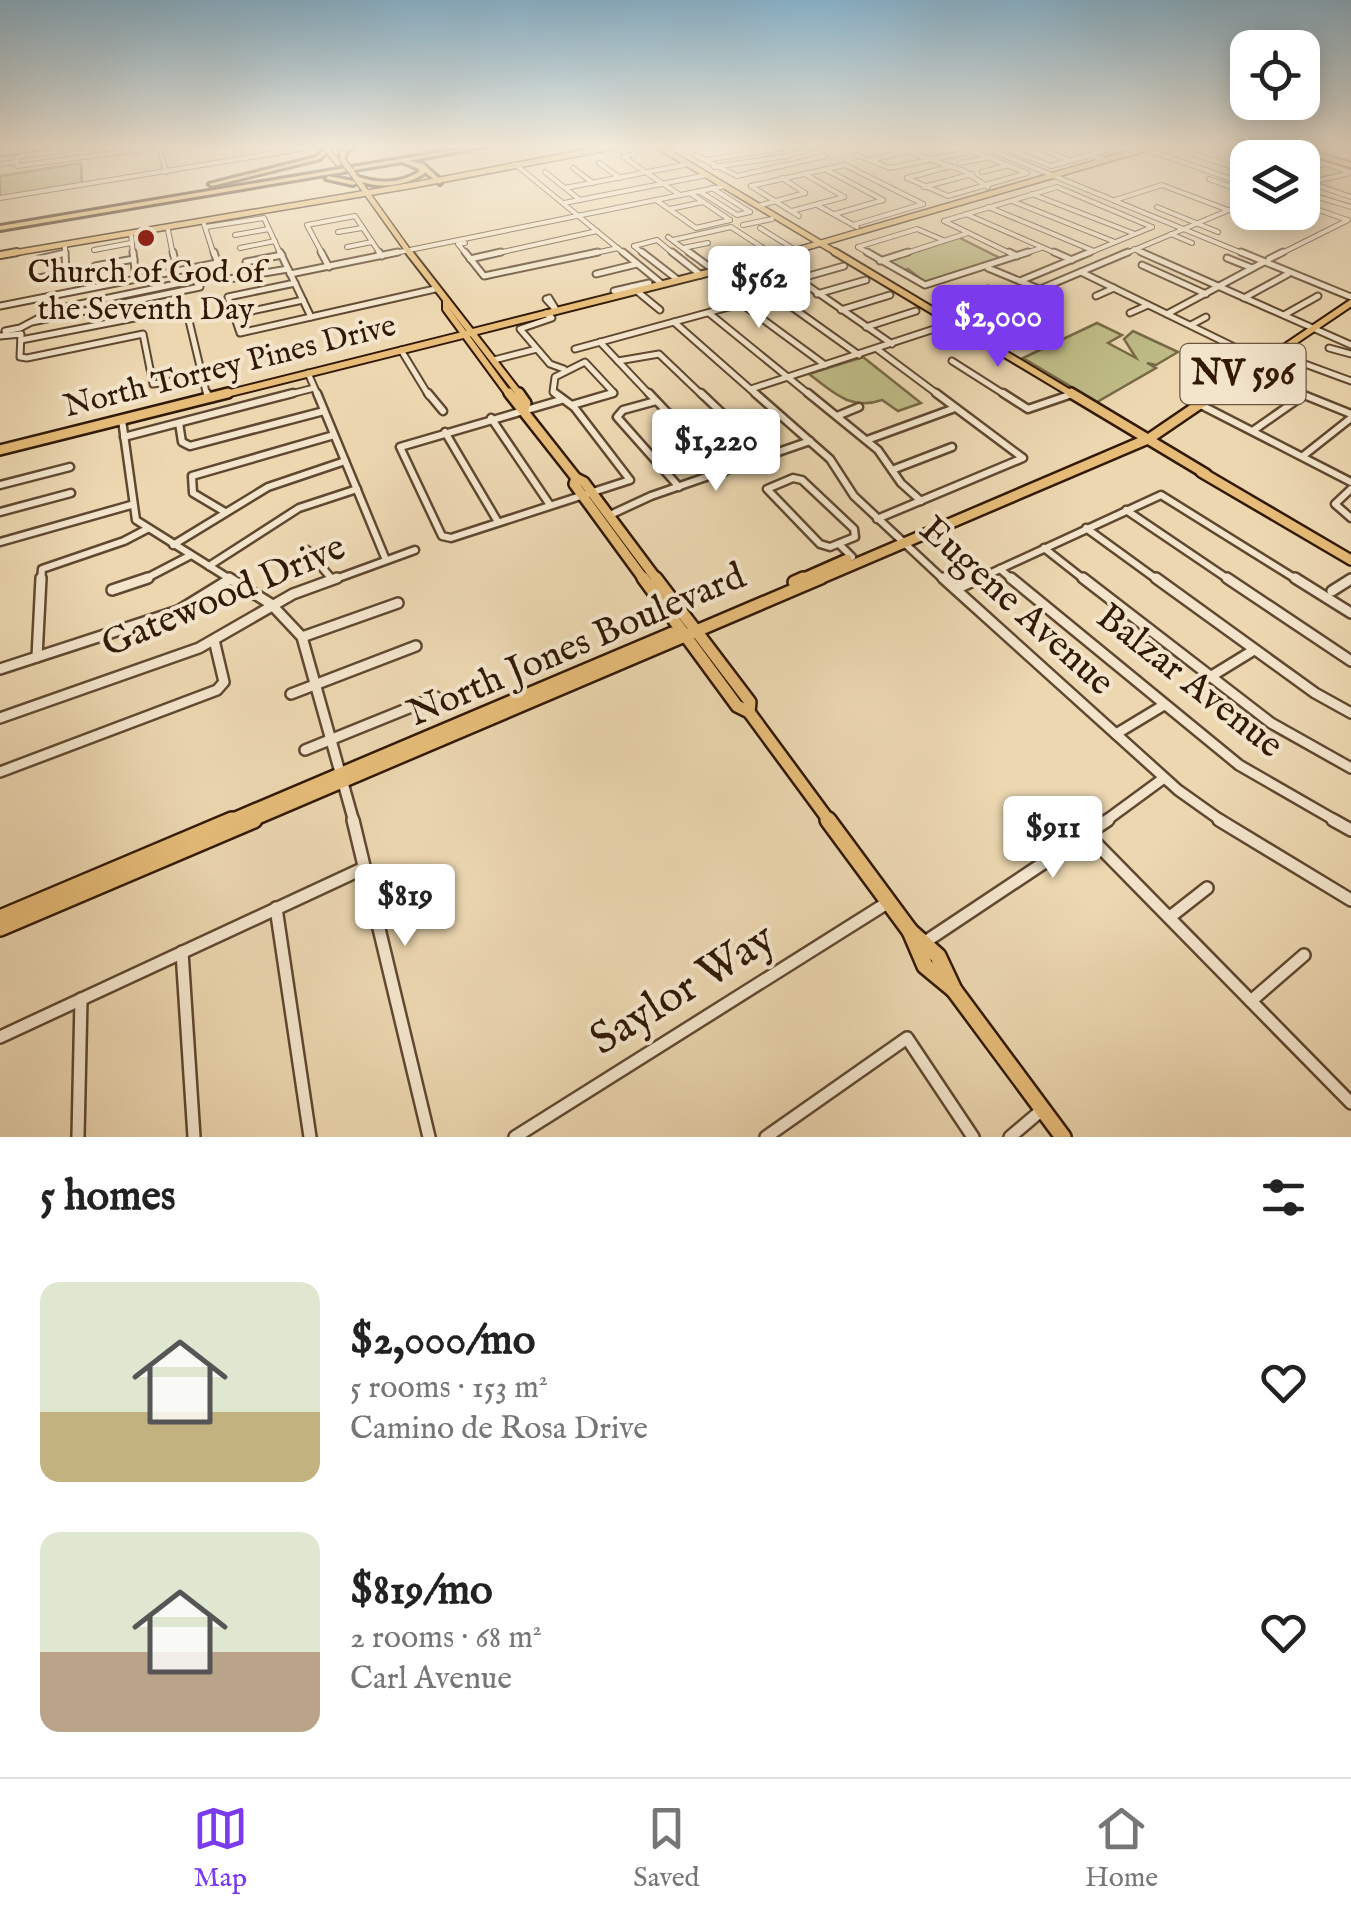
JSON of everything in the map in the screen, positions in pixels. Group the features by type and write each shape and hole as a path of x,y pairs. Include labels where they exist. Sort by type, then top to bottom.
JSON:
{"highway":[{"path":"0,226 129,199"},
{"path":"14,221 146,199"},
{"path":"137,205 172,199"},
{"path":"0,226 179,199"}],"main road":[{"path":"0,256 331,199"},
{"path":"368,199 408,251 418,272 424,273 503,379"},
{"path":"370,199 392,231"},
{"path":"747,199 1351,560"},
{"name":"North Torrey Pines Drive","path":"0,450 823,244 976,199"},
{"path":"372,208 392,231"},
{"path":"0,256 65,249 81,242"},
{"name":"North Jones Boulevard","path":"0,918 125,869 1145,437 1349,305"},
{"path":"469,333 494,360 518,406 586,492 610,515 627,546 688,630"},
{"path":"586,492 589,504 609,531 650,570 739,708 749,712 920,945 938,982 954,990 1064,1137"},
{"path":"589,504 601,514 610,515"},
{"name":"North Jones Boulevard","path":"823,573 852,557 901,540"},
{"name":"North Jones Boulevard","path":"343,777 494,717 564,679 688,630"},
{"name":"North Jones Boulevard","path":"0,928 125,869"}],"street":[{"path":"559,199 577,218 662,284"},
{"path":"564,203 585,199"},
{"path":"618,248 484,276 458,244 661,199"},
{"path":"699,199 776,256"},
{"path":"712,199 737,215 750,212 730,199"},
{"path":"771,199 799,216"},
{"path":"758,206 785,199"},
{"path":"792,212 834,199"},
{"path":"835,214 881,199"},
{"path":"854,225 923,204 913,199"},
{"path":"1013,199 944,222 1017,256"},
{"path":"1044,199 1135,234"},
{"path":"1020,282 1152,227 1087,199"},
{"path":"1200,199 1229,210"},
{"path":"1325,199 1351,207"},
{"path":"656,200 696,228 731,224"},
{"path":"1010,200 1114,242"},
{"path":"1115,200 1266,261 1349,305"},
{"path":"670,210 703,202"},
{"path":"817,204 866,232"},
{"path":"960,204 977,211"},
{"path":"988,207 1094,252"},
{"path":"1157,207 1218,232"},
{"path":"751,389 955,324 1229,210"},
{"path":"1320,211 1349,221"},
{"path":"965,214 1072,260"},
{"path":"330,267 308,224 352,215 382,256"},
{"path":"1136,219 1150,215"},
{"path":"311,317 302,300 294,283 289,271 282,255 269,228 262,218 204,223 225,281 289,271 330,267 577,218"},
{"path":"743,225 761,225 772,219"},
{"path":"1167,314 1349,221"},
{"path":"715,271 671,239 731,224"},
{"path":"761,225 798,250"},
{"path":"236,235 269,228"},
{"path":"338,232 362,228"},
{"path":"944,241 918,229 858,247 925,285 1041,248"},
{"path":"168,230 178,271"},
{"path":"470,259 598,232"},
{"path":"130,233 136,279"},
{"path":"880,261 968,233"},
{"path":"1171,234 1192,244"},
{"path":"1126,238 1144,245"},
{"path":"678,280 634,246 657,240 701,275"},
{"path":"240,248 275,241"},
{"path":"347,247 372,242"},
{"path":"94,250 131,243"},
{"path":"684,248 708,243"},
{"path":"39,259 65,249 66,273"},
{"path":"1134,249 1351,345"},
{"path":"246,262 282,255"},
{"path":"1227,258 1252,268"},
{"path":"95,266 134,259"},
{"path":"0,301 48,297 217,263"},
{"path":"596,274 637,264"},
{"path":"1142,265 1206,294"},
{"path":"844,266 798,279 893,344"},
{"path":"988,268 1039,289"},
{"path":"39,278 80,270"},
{"path":"876,276 897,270"},
{"path":"1081,272 1264,360"},
{"path":"1244,298 1289,273"},
{"path":"93,278 94,288"},
{"path":"2,334 56,309 197,280 199,289 32,322"},
{"path":"817,294 866,280"},
{"path":"294,283 228,297 240,333 435,289"},
{"path":"614,292 650,283"},
{"path":"48,286 48,297"},
{"path":"575,349 806,286"},
{"path":"1096,296 1114,288"},
{"path":"635,289 660,310"},
{"path":"988,290 1011,302"},
{"path":"775,295 859,355"},
{"path":"841,310 890,295"},
{"path":"1284,316 1318,296"},
{"path":"548,299 557,311"},
{"path":"234,315 302,300"},
{"path":"963,300 986,312"},
{"path":"742,304 825,366"},
{"path":"1130,313 1148,304"},
{"path":"21,340 184,308 208,398"},
{"path":"866,326 916,311"},
{"path":"709,312 885,456 892,470 921,501"},
{"path":"546,314 552,318 520,328 550,364 564,370"},
{"path":"1191,325 1206,317"},
{"name":"Eugene Avenue","path":"674,322 810,440 877,519 1164,778 1211,815 1351,900"},
{"path":"2,334 19,333 23,358 143,334 156,386 203,376"},
{"path":"600,342 724,472"},
{"path":"1330,348 1351,354"},
{"path":"494,360 537,349"},
{"path":"877,349 1024,458 877,519"},
{"path":"402,350 436,407 443,411"},
{"path":"618,361 655,352 768,456"},
{"path":"1275,353 1351,381"},
{"path":"560,399 400,446 442,536 446,538 631,478 572,406 560,399 551,382 564,370 585,362 613,390 612,394 572,406"},
{"path":"952,362 1028,409 1072,394"},
{"path":"308,373 386,560"},
{"path":"124,438 314,388"},
{"path":"1254,430 1308,395 1351,416 1303,456"},
{"path":"656,400 617,414 679,487"},
{"path":"1198,403 1351,485 1335,507 1351,518"},
{"path":"837,416 859,407"},
{"path":"866,440 955,408"},
{"path":"178,423 186,446 324,410"},
{"path":"492,418 550,505"},
{"path":"122,420 136,520 271,604 296,626 302,637 343,777 429,1137"},
{"path":"445,432 498,522"},
{"path":"225,512 193,493 192,476 334,435"},
{"path":"610,515 810,440"},
{"path":"892,470 952,447"},
{"path":"173,544 284,480 345,461"},
{"path":"0,486 70,467"},
{"path":"798,478 854,529 855,538 839,544 830,548 820,544 767,489 798,478"},
{"path":"209,566 298,508 356,490"},
{"path":"0,512 70,493"},
{"path":"956,589 1162,495 1351,613"},
{"path":"0,542 131,505"},
{"path":"1126,510 1349,657"},
{"path":"1086,528 1254,650 1351,713"},
{"path":"37,657 42,569 115,545 148,529"},
{"path":"839,544 852,557"},
{"path":"1044,548 1284,732 1351,768"},
{"path":"307,550 332,579"},
{"name":"Gatewood Drive","path":"0,718 214,640 271,604 415,550"},
{"path":"112,590 157,574 191,555"},
{"name":"Balzar Avenue","path":"1000,569 1238,765 1351,830"},
{"path":"0,670 178,611 230,579"},
{"path":"1332,592 1349,583"},
{"path":"302,637 398,602"},
{"path":"0,772 222,686 224,674 214,640"},
{"path":"291,694 416,646"},
{"path":"1210,677 1254,650"},
{"path":"305,750 436,697"},
{"path":"1116,734 1164,705"},
{"path":"920,945 1088,834 1164,778"},
{"path":"1088,834 1349,1097"},
{"path":"0,1037 364,868"},
{"path":"1170,918 1207,888"},
{"name":"Saylor Way","path":"514,1137 889,902"},
{"path":"276,908 310,1137"},
{"path":"182,952 194,1137"},
{"path":"1251,1001 1304,955"},
{"path":"78,1137 80,999"},
{"path":"766,1137 907,1038 973,1137"},
{"path":"1010,1137 1043,1109"}],"shaded area":[{"path":"958,237 1002,259 926,283 908,269 902,271 886,262"},
{"path":"1097,323 1122,335 1108,343 1136,358 1124,339 1133,331 1178,352 1156,365 1147,363 1156,368 1097,402 1023,358"},
{"path":"863,357 921,403 898,411 882,400 852,402 809,374"}],"place":[{"name":"Church of God of the Seventh Day","path":"146,238"}]}
